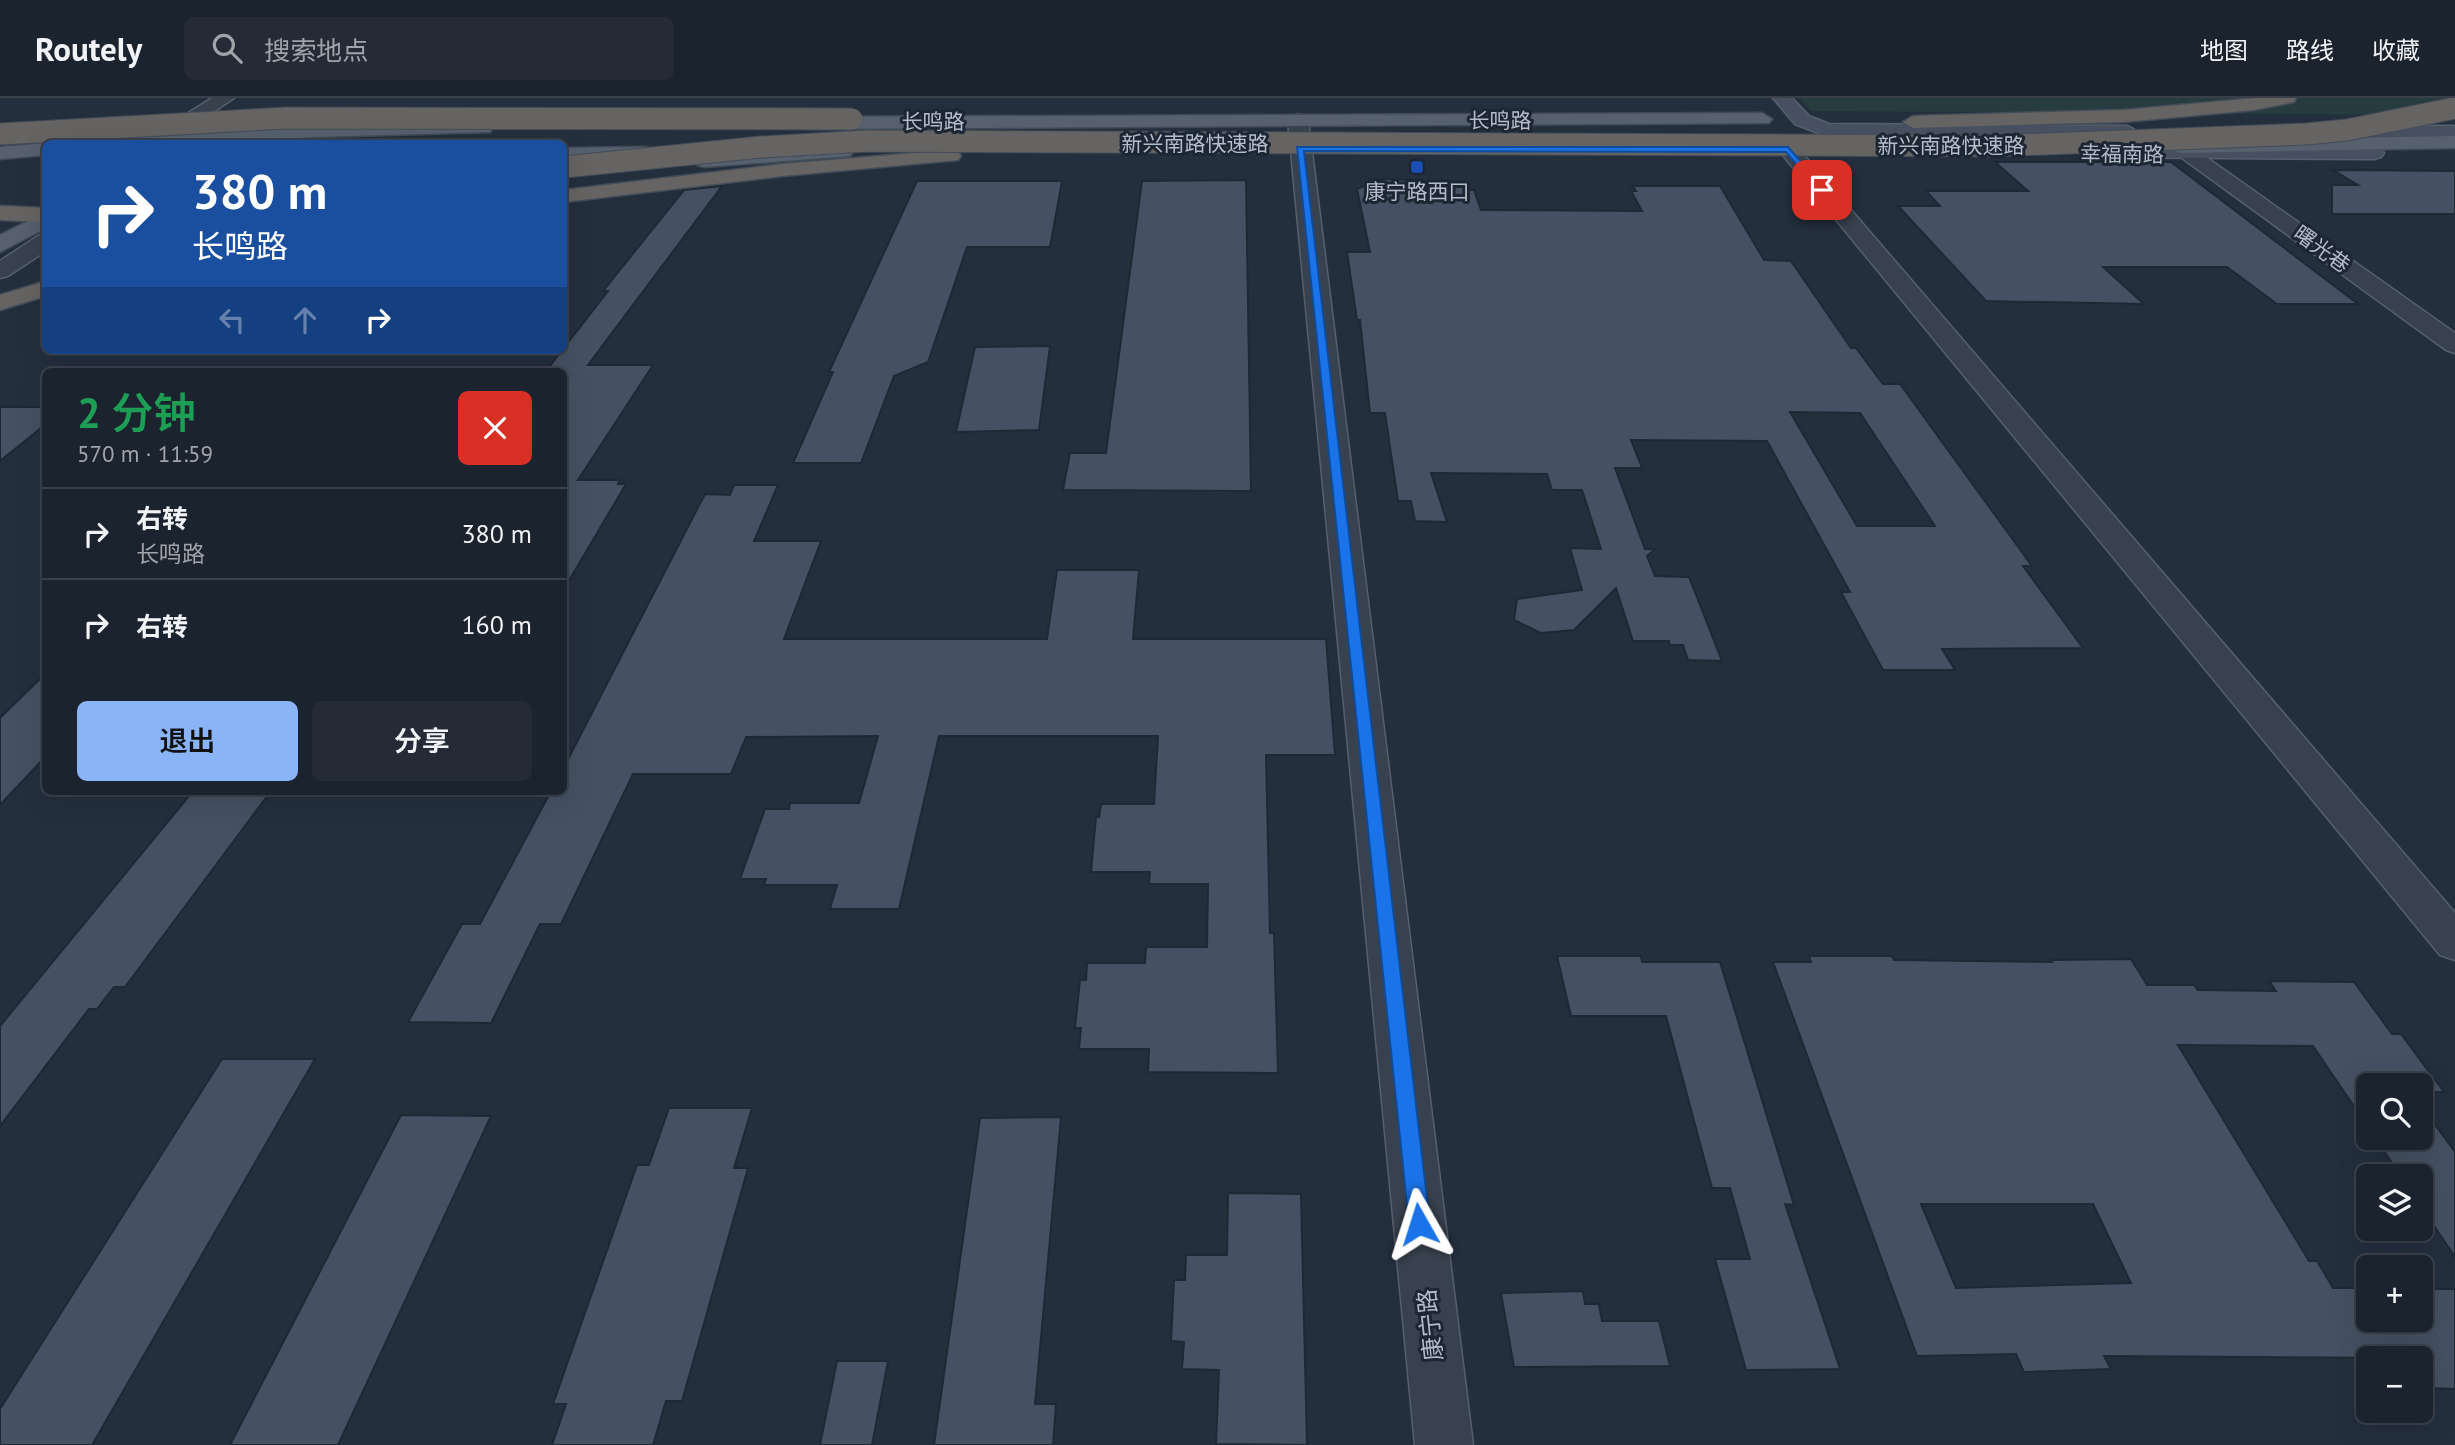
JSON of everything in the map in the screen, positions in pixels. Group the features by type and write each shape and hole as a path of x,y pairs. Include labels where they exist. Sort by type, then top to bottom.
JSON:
{"highway":[{"path":"1913,122 2124,116 2254,104 2287,98"},
{"name":"新兴南路快速路","path":"567,168 761,147 867,141 1991,146 2306,134 2347,130 2455,108"},
{"name":"新兴南路快速路","path":"567,146 748,129 1018,123 1913,122 2206,125 2350,110"},
{"path":"80,140 184,123 378,117 787,118 1018,123"},
{"path":"567,196 782,170 951,156 1241,144"},
{"path":"1,153 42,146"},
{"path":"0,213 42,216"},
{"path":"0,273 42,262"},
{"path":"0,303 42,289"}],"main road":[{"path":"1699,98 1740,150"},
{"path":"1745,98 1788,150 1879,132"},
{"path":"1782,98 1802,120 1826,130 2455,132"},
{"name":"长鸣路","path":"567,154 898,149 1762,119"},
{"name":"长鸣路","path":"175,140 343,130 923,121 1788,150"},
{"path":"1991,146 2277,147 2455,142"},
{"path":"1,153 42,149"},
{"path":"567,168 898,149"},
{"name":"幸福南路","path":"1788,150 2189,154 2455,153"},
{"path":"1,153 42,167"},
{"path":"0,245 42,219"}],"street":[{"path":"160,140 225,98"},
{"name":"康宁路","path":"1299,134 1444,1445"},
{"path":"1788,150 2455,943"},
{"name":"曙光巷","path":"2189,154 2455,345"},
{"path":"0,273 42,245"}],"green space":[{"path":"1799,98 2455,98 2455,115 1811,111"}],"building":[{"path":"1995,162 2171,162 2358,304 2277,304 2227,267 2103,267 2144,304 1986,301 1898,206 1940,206 1926,191 2028,191"},
{"path":"2333,170 2455,171 2455,214 2332,214 2332,185 2358,185"},
{"path":"1382,179 1412,180 1413,184 1467,186 1469,190 1474,190 1481,210 1642,211 1631,191 1636,191 1633,186 1720,186 1764,260 1791,261 1851,348 1856,348 1883,384 1900,384 2032,566 2023,566 2083,648 1942,649 1955,670 1883,670 1841,592 1850,592 1767,441 1631,440 1642,468 1615,468 1645,549 1655,549 1647,556 1655,576 1689,577 1722,661 1688,660 1683,645 1670,645 1669,641 1633,641 1616,588 1574,630 1541,633 1514,620 1517,599 1582,590 1570,548 1601,549 1582,490 1552,490 1547,474 1431,473 1447,522 1415,521 1411,501 1398,501 1385,413 1370,413 1360,320 1357,320 1347,252 1370,252 1357,189","holes":["1790,412 1860,413 1935,526 1857,526"]},
{"path":"1246,180 1251,491 1063,490 1070,453 1106,453 1142,181"},
{"path":"917,181 1062,181 1050,247 967,247 928,362 894,376 861,463 793,463 833,372 829,372"},
{"path":"722,186 588,365 653,365 578,480 620,480 618,484 626,484 567,584 567,368 548,368 559,354 567,354 567,344 608,291 603,291 684,190"},
{"path":"1050,346 1039,430 956,432 975,347"},
{"path":"0,407 42,407 42,427 0,461"},
{"path":"734,485 778,485 754,541 821,541 784,639 1047,639 1057,570 1139,570 1133,639 1326,639 1335,755 1266,755 1270,933 1274,933 1278,1073 1148,1072 1149,1049 1079,1049 1081,1028 1075,1028 1080,980 1086,980 1087,963 1145,963 1146,947 1207,947 1208,884 1149,884 1150,872 1091,872 1096,817 1099,817 1101,804 1154,804 1158,736 939,736 899,909 830,909 837,885 764,885 766,879 740,879 765,809 789,809 790,803 859,803 878,736 746,737 731,774 633,774 561,924 540,924 491,1023 408,1022 462,924 480,924 549,795 567,795 567,761 705,494 730,495"},
{"path":"42,677 42,760 0,805 0,718"},
{"path":"190,795 268,795 125,987 114,987 97,1009 89,1009 0,1126 0,1026"},
{"path":"1557,956 1641,956 1642,962 1720,962 1794,1205 1785,1204 1840,1369 1746,1370 1715,1259 1750,1259 1730,1188 1712,1188 1666,1016 1571,1016"},
{"path":"1809,956 2052,962 2051,960 2131,959 2147,985 2194,985 2198,990 2276,991 2269,981 2354,982 2392,1034 2401,1034 2430,1073 2356,1073 2356,1109 2313,1046 2178,1045 2309,1261 2317,1261 2333,1288 2356,1288 2356,1332 2433,1332 2433,1289 2455,1289 2455,1389 2433,1388 2433,1346 2356,1346 2356,1358 2104,1356 2111,1369 2024,1372 2016,1354 1917,1356 1773,962 1811,962","holes":["1921,1204 2093,1204 2131,1283 1956,1288"]},
{"path":"222,1059 315,1059 92,1445 0,1445 0,1409"},
{"path":"2433,1077 2444,1092 2433,1092"},
{"path":"669,1108 752,1108 734,1168 748,1168 682,1401 666,1401 653,1445 552,1445 566,1404 553,1404 637,1165 649,1165"},
{"path":"401,1115 491,1116 338,1445 230,1445"},
{"path":"1061,1117 1035,1404 1056,1404 1053,1445 934,1445 980,1118"},
{"path":"2433,1122 2455,1152 2455,1257 2433,1224 2433,1164 2393,1164 2383,1150 2433,1150"},
{"path":"1228,1193 1301,1194 1307,1445 1216,1444 1219,1370 1182,1369 1184,1342 1171,1341 1174,1280 1185,1280 1186,1255 1227,1255"},
{"path":"1583,1291 1585,1304 1599,1304 1602,1321 1659,1321 1670,1366 1514,1367 1501,1293"},
{"path":"837,1361 888,1361 872,1445 820,1445"}],"place":[{"name":"康宁路西口","path":"1417,167"}],"route":[{"path":"1419,1224 1300,148 1788,150 1822,190"}]}
